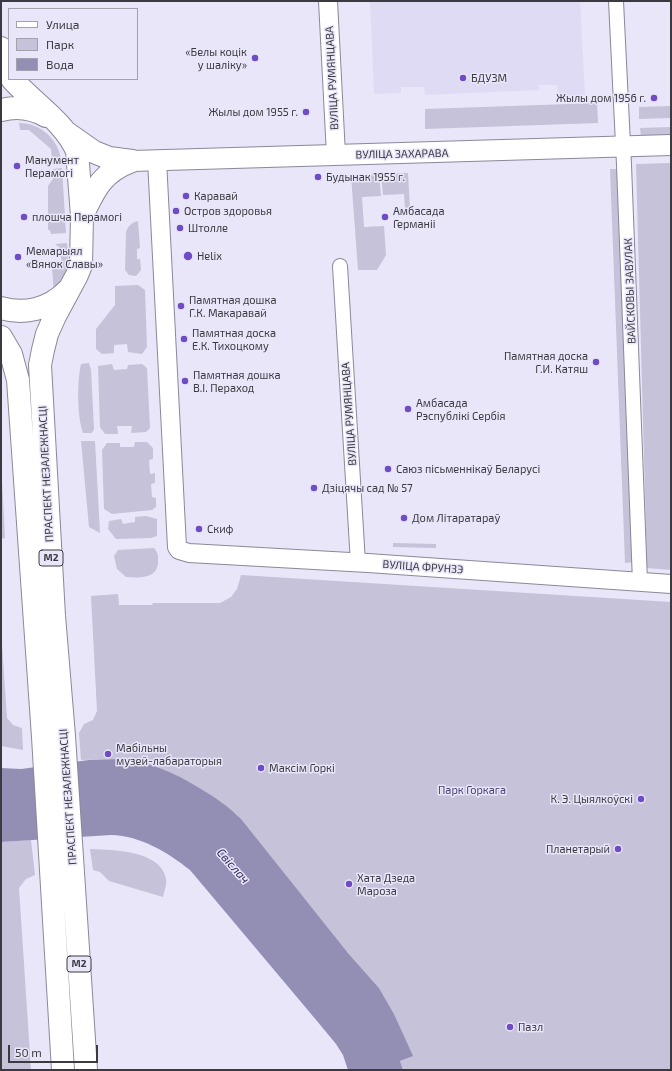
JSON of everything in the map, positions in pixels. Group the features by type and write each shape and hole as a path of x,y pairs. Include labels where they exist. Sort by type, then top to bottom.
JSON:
{"main road":[{"path":"1,48 8,73"},
{"name":"ПРАСПЕКТ НЕЗАЛЕЖНАСЦІ","path":"13,80 59,126 77,151 82,216 81,265 77,276 47,334 42,350 40,365 54,616 64,736 61,859 63,1070"},
{"path":"1,110 21,108 34,110 59,126 94,152 109,158 132,161"},
{"name":"ВУЛІЦА ЗАХАРАВА","path":"132,161 671,146"},
{"path":"82,216 91,198 104,178 120,166 132,161"},
{"name":"М2","path":"1,308 17,311 36,310 54,302 70,287"},
{"name":"ПРАСПЕКТ НЕЗАЛЕЖНАСЦІ","path":"1,337 11,354 18,380 43,737 61,859 86,1070"}],"street":[{"name":"ВУЛІЦА РУМЯНЦАВА","path":"328,1 336,155"},
{"name":"ВАЙСКОВЫ ЗАВУЛАК","path":"616,1 640,582"},
{"name":"ВУЛІЦА ФРУНЗЭ","path":"157,160 176,548 181,552 671,584"},
{"name":"ВУЛІЦА РУМЯНЦАВА","path":"340,266 358,563"}],"shaded area":[{"path":"370,1 580,1 585,95 558,97 557,85 539,85 539,90 425,95 424,87 401,87 401,93 374,94"}],"green space":[{"path":"597,103 598,123 425,129 425,109"},
{"path":"671,106 671,118 639,119 639,107"},
{"path":"19,123 34,126 47,134 56,145 61,159 52,160 51,149 29,130 20,130"},
{"path":"671,127 671,135 641,136 640,128"},
{"path":"671,163 671,570 647,568 636,164"},
{"path":"62,168 66,233 51,234 50,230 48,230 48,186 53,179 53,169"},
{"path":"610,169 623,169 637,562 625,563"},
{"path":"408,173 410,209 405,209 404,194 383,195 381,174"},
{"path":"379,174 381,196 362,197 364,227 384,226 386,255 377,270 358,270 351,175"},
{"path":"138,221 140,248 137,249 137,259 140,259 141,270 136,276 129,275 125,270 126,232 130,225"},
{"path":"67,243 69,267 54,294 52,268 60,268 62,265 60,248 55,244"},
{"path":"138,285 145,290 147,347 142,354 128,352 127,344 114,345 114,353 102,354 96,349 96,329 115,305 115,286"},
{"path":"89,363 91,370 94,429 92,433 83,433 78,398 79,380 81,364"},
{"path":"112,364 114,370 127,369 128,365 142,364 147,368 150,428 146,432 131,433 132,426 117,426 118,434 105,434 100,427 98,366"},
{"path":"81,441 95,441 100,533 89,527"},
{"path":"135,442 147,442 153,448 153,459 149,460 150,474 155,473 155,483 151,484 152,497 156,498 156,507 152,510 112,514 104,509 102,450 107,443 120,443 120,447 134,447"},
{"path":"1,460 5,538 1,539"},
{"path":"146,516 157,519 157,536 151,538 116,539 108,529 109,521 121,519 123,524 135,522 135,517"},
{"path":"393,543 436,544 436,548 393,547"},
{"path":"154,548 158,554 158,560 155,571 152,574 143,577 126,577 117,569 114,556 118,550"},
{"name":"Парк Горкага","path":"241,575 671,602 671,1070 403,1070 400,1061 412,1056 394,1014 379,988 348,953 236,814 118,759 81,760 79,733 84,724 93,720 97,711 91,596 118,594 119,605 152,605 153,603 220,603 231,597 237,589"},
{"path":"1,630 7,718 13,725 22,728 23,750 1,746"},
{"path":"31,840 35,875 26,879 19,888 31,1070 1,1070 1,842"},
{"path":"90,849 123,851 146,857 155,862 162,869 166,879 163,897 109,881 100,872 93,870"}],"water":[{"name":"Свіслач","path":"118,759 140,762 171,773 217,799 241,819 348,953 379,988 394,1014 413,1056 400,1061 403,1070 348,1070 343,1055 336,1044 190,870 163,851 133,838 111,835 1,842 1,768 21,769 89,760"}],"place":[{"name":"«Белы коцік у шаліку»","path":"255,58"},
{"name":"БДУЗМ","path":"463,78"},
{"name":"Жылы дом 1956 г.","path":"654,98"},
{"name":"Жылы дом 1955 г.","path":"306,112"},
{"name":"Манумент Перамогі","path":"17,166"},
{"name":"Будынак 1955 г.","path":"318,177"},
{"name":"Каравай","path":"186,196"},
{"name":"Остров здоровья","path":"176,211"},
{"name":"плошча Перамогі","path":"24,217"},
{"name":"Амбасада Германіі","path":"385,217"},
{"name":"Штолле","path":"180,228"},
{"name":"Helix","path":"188,256"},
{"name":"Мемарыял «Вянок Славы»","path":"18,257"},
{"name":"Памятная дошка Г.К. Макаравай","path":"181,306"},
{"name":"Памятная доска Е.К. Тихоцкому","path":"184,339"},
{"name":"Памятная доска Г.И. Катяш","path":"596,362"},
{"name":"Памятная дошка В.І. Пераход","path":"185,381"},
{"name":"Амбасада Рэспублікі Сербія","path":"408,409"},
{"name":"Саюз пісьменнікаў Беларусі","path":"388,469"},
{"name":"Дзіцячы сад № 57","path":"314,488"},
{"name":"Дом Літаратараў","path":"404,518"},
{"name":"Скиф","path":"199,529"},
{"name":"Мабільны музей-лабараторыя","path":"108,754"},
{"name":"Максім Горкі","path":"261,768"},
{"name":"К. Э. Цыялкоўскі","path":"641,799"},
{"name":"Планетарый","path":"618,849"},
{"name":"Хата Дзеда Мароза","path":"349,884"},
{"name":"Пазл","path":"510,1027"}]}
